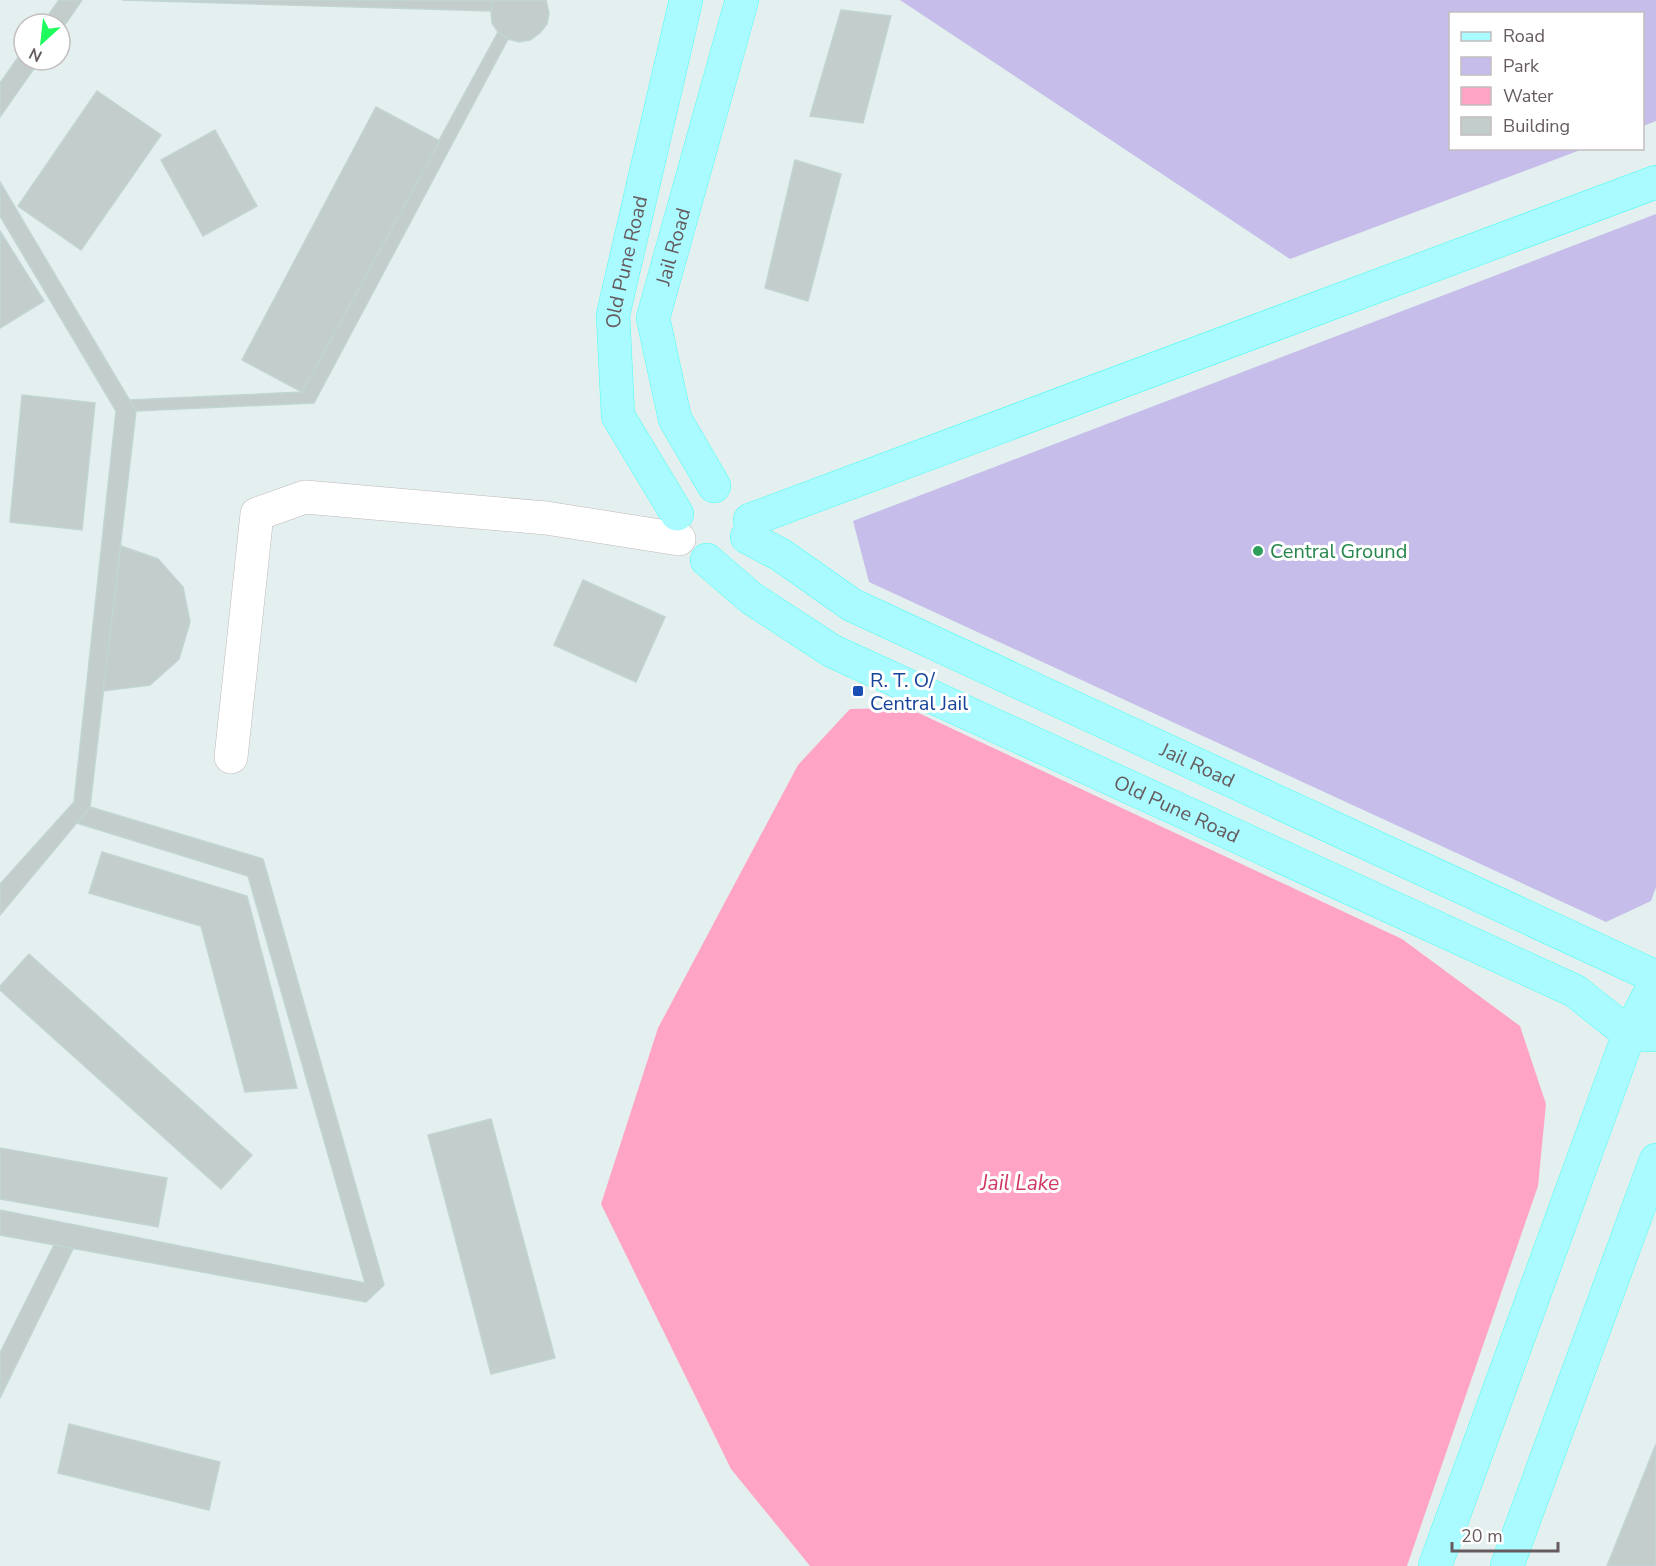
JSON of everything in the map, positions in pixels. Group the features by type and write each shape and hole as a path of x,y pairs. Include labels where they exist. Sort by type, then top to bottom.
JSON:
{"main road":[{"name":"Old Pune Road","path":"678,526 618,416 613,315 686,0"},
{"name":"Jail Road","path":"714,486 675,419 653,318 742,0"},
{"path":"749,529 1656,182"},
{"path":"714,486 726,488 745,503 749,529 742,547 732,555 722,560 707,560 697,557 687,549 678,526 682,502 691,493 703,487 714,486"},
{"name":"Jail Road","path":"749,529 781,555 852,605 1656,979"},
{"name":"Old Pune Road","path":"707,560 751,598 832,651 1575,991 1643,1034"},
{"path":"1435,1566 1643,1034 1656,979"},
{"path":"1507,1566 1656,1160"}],"lane":[{"path":"231,757 256,514 305,497 546,518 678,526"}],"green space":[{"path":"900,0 1656,0 1656,121 1644,126 1644,12 1449,12 1449,150 1580,150 1290,259"},
{"name":"Central Ground","path":"1656,214 1656,887 1651,901 1606,922 869,582 853,521"}],"water":[{"name":"Jail Lake","path":"908,708 1402,939 1520,1026 1546,1104 1538,1186 1407,1566 810,1566 731,1469 601,1204 658,1028 798,765 850,709"}],"building":[{"path":"59,0 82,0 72,15 72,12 50,12"},
{"path":"122,0 493,0 491,11"},
{"path":"493,0 546,0 549,13 547,24 530,40 519,42 508,39 498,32 492,23"},
{"path":"841,10 891,16 863,123 810,116"},
{"path":"498,32 508,39 314,403 136,411 129,400 302,392"},
{"path":"12,66 12,72 32,72 0,117 0,83"},
{"path":"97,91 161,135 81,250 18,206"},
{"path":"376,107 440,141 302,392 242,360"},
{"path":"215,130 257,206 203,236 161,160"},
{"path":"795,160 841,174 808,301 765,288"},
{"path":"0,182 136,411 90,807 0,915 0,884 74,802 116,411 0,216"},
{"path":"0,231 44,301 0,328"},
{"path":"22,395 95,403 82,530 10,522"},
{"path":"121,546 158,559 183,587 190,622 179,659 150,685 103,691"},
{"path":"583,580 665,617 636,682 554,645"},
{"path":"90,807 263,859 384,1285 366,1302 0,1235 0,1210 365,1283 248,876 77,823"},
{"path":"102,852 247,896 297,1088 245,1092 201,926 89,893"},
{"path":"29,954 252,1155 221,1189 0,990 0,986"},
{"path":"491,1119 555,1358 491,1374 428,1135"},
{"path":"0,1148 167,1178 158,1227 0,1199"},
{"path":"54,1245 73,1249 0,1398 0,1353"},
{"path":"69,1424 220,1462 209,1510 58,1473"},
{"path":"1656,1444 1656,1566 1607,1566"}],"place":[{"name":"Central Ground","path":"1258,551"},
{"name":"R. T. O/ Central Jail","path":"858,691"}]}
